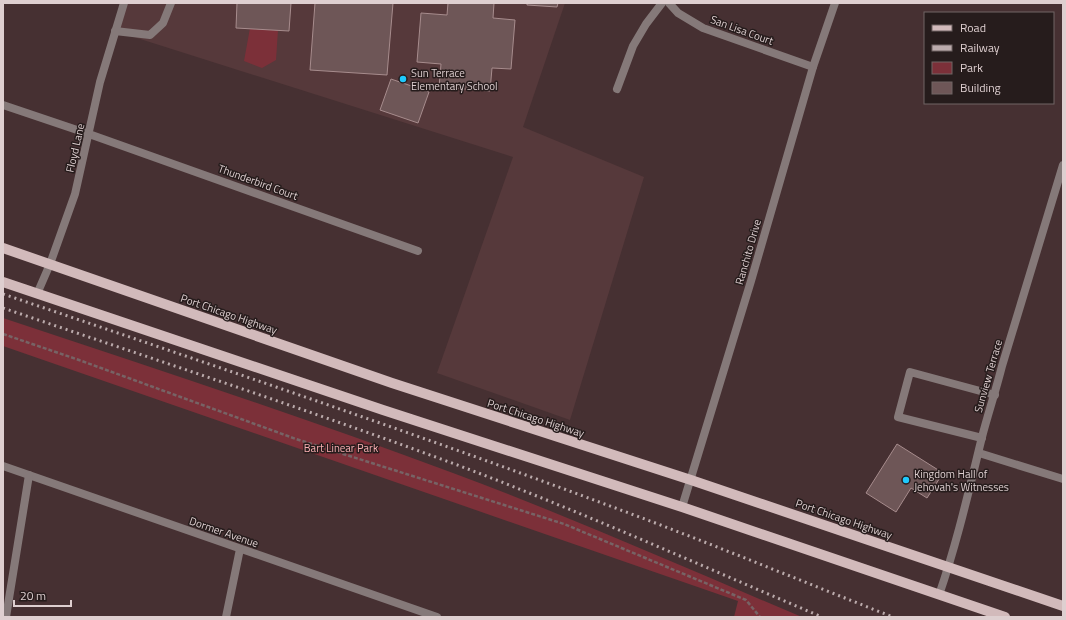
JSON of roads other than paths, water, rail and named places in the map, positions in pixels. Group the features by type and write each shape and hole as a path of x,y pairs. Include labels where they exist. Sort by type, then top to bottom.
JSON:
{"main road":[{"name":"Port Chicago Highway","path":"3,248 392,383 690,480 1063,606"},
{"path":"3,282 383,410 682,507 1005,617"}],"street":[{"name":"Floyd Lane","path":"37,294 50,264 75,194 100,82 124,3"},
{"path":"115,31 150,35 164,23 171,3"},
{"path":"617,89 633,46 646,24 662,3"},
{"name":"San Lisa Court","path":"669,3 678,13 703,28 813,67"},
{"name":"Ranchito Drive","path":"682,507 751,281 813,67 835,3"},
{"name":"Thunderbird Court","path":"3,105 418,251"},
{"name":"Sunview Terrace","path":"939,595 948,568 1002,366 1063,165"},
{"path":"982,438 898,417 910,372 995,395"},
{"path":"979,453 1063,479"},
{"name":"Dormer Avenue","path":"3,466 437,617"},
{"path":"6,617 29,475"},
{"path":"226,617 240,549"}],"railway":[{"path":"3,294 312,399 465,453 687,535 893,617"},
{"path":"3,308 289,405 460,466 597,521 822,617"}],"place":[{"name":"Sun Terrace Elementary School","path":"403,79"},
{"name":"Kingdom Hall of Jehovah's Witnesses","path":"906,480"}],"park label":[{"name":"Bart Linear Park","path":"341,448"}]}
